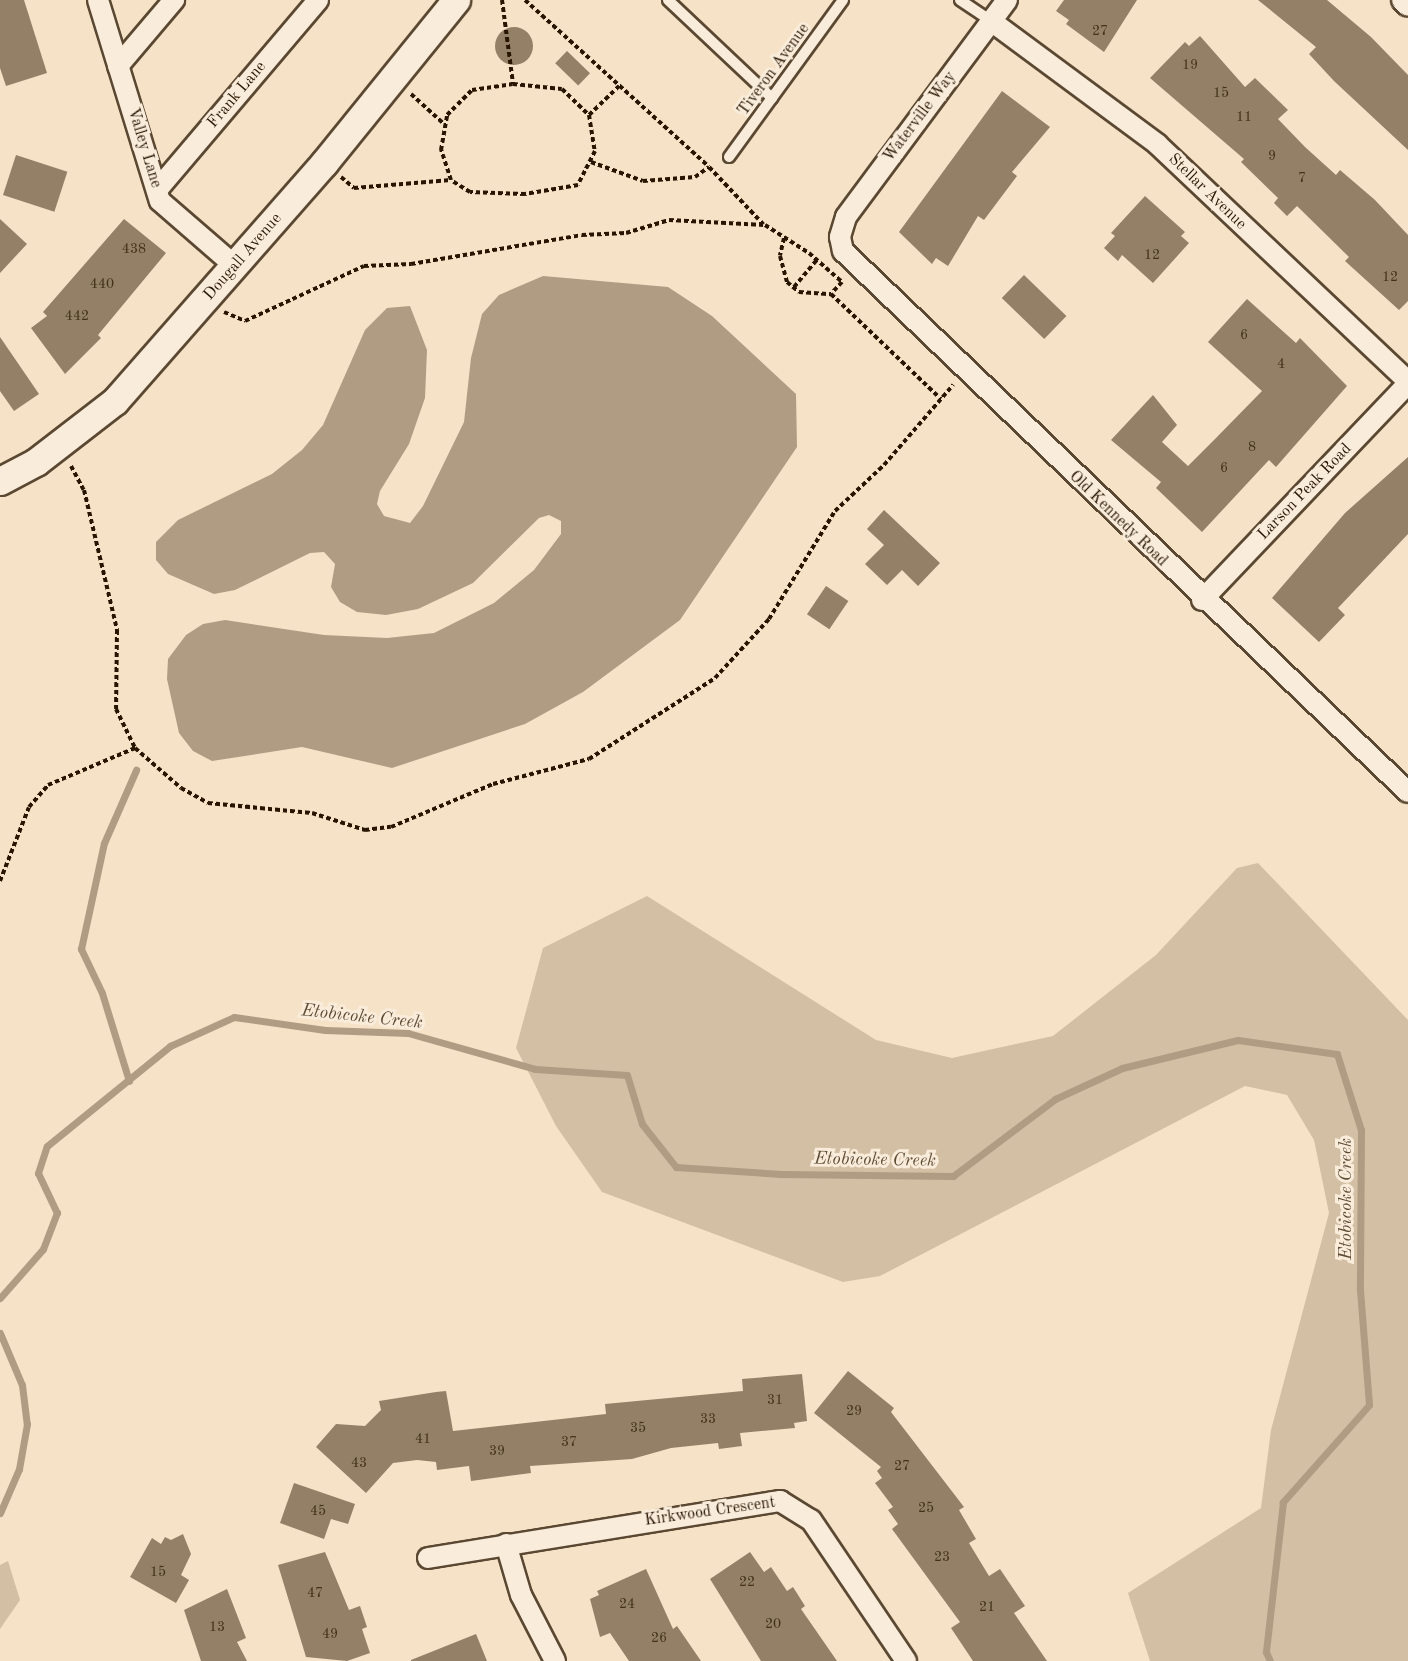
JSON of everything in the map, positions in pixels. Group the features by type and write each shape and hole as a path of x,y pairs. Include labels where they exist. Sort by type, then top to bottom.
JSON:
{"street":[{"name":"Valley Lane","path":"98,0 157,190 168,209 235,266"},
{"path":"118,66 174,0"},
{"name":"Frank Lane","path":"157,190 318,0"},
{"name":"Dougall Avenue","path":"0,481 59,446 115,401 324,163 456,0"},
{"name":"Waterville Way","path":"840,237 846,217 1006,0"},
{"path":"1402,0 1408,6"},
{"name":"Stellar Avenue","path":"991,21 1157,144 1408,382"},
{"name":"Old Kennedy Road","path":"840,237 843,251 856,268 966,371 1202,600 1408,792"},
{"name":"Larson Peak Road","path":"1202,600 1408,382"},
{"name":"Kirkwood Crescent","path":"428,1558 766,1501 792,1504 811,1520 906,1661"},
{"path":"506,1544 521,1595 555,1661"}],"lane":[{"path":"668,0 772,98"},
{"name":"Tiveron Avenue","path":"729,157 843,0"},
{"path":"960,0 991,21"}],"path":[{"path":"502,0 513,84"},
{"path":"525,0 709,167 765,225 817,260 842,282 831,294 811,295 794,287 781,271 784,238"},
{"path":"393,78 444,124"},
{"path":"324,163 354,188 451,180 470,192 525,194 578,184 591,162 595,132 589,115 562,89 513,84 472,90 457,101 444,124 441,150 451,180"},
{"path":"589,115 619,86"},
{"path":"591,162 643,181 696,177 709,167"},
{"path":"204,302 245,321 364,266 383,262 411,264 501,245 626,233 669,220 765,225"},
{"path":"794,287 817,260"},
{"path":"831,294 941,399"},
{"path":"59,446 84,490 101,556 117,630 116,709 135,748 181,788 208,803 312,813 365,830 391,827 504,780 589,759 680,704 738,656 769,619 835,511 884,465 966,371"},
{"path":"0,880 29,807 48,785 135,748"}],"shaded area":[{"path":"543,276 668,287 712,316 796,394 797,447 680,620 583,692 525,724 392,768 302,747 212,761 193,751 179,733 167,679 168,659 186,635 203,624 225,620 324,635 387,638 434,633 494,603 534,570 561,534 561,521 549,515 539,518 473,583 418,609 386,615 357,612 340,602 331,587 335,564 324,552 310,553 235,590 214,594 168,574 156,560 156,542 178,520 272,474 302,450 323,425 365,330 387,308 410,306 427,350 425,398 409,444 380,491 377,504 384,516 410,523 423,506 464,422 471,358 482,314 499,295"},
{"path":"1258,863 1408,1020 1408,1661 1150,1661 1128,1593 1261,1508 1271,1430 1329,1213 1314,1140 1287,1095 1245,1086 880,1276 843,1282 602,1192 556,1126 516,1048 543,948 647,896 876,1040 952,1058 1053,1036 1156,955 1237,868"},
{"path":"8,1561 20,1600 0,1629 0,1565"}],"building":[{"path":"0,0 24,0 47,73 6,86 0,68"},
{"path":"1064,0 1137,0 1104,52 1066,24 1069,20 1056,11"},
{"path":"1258,0 1327,0 1371,37 1408,75 1408,150 1334,81 1309,54 1316,47"},
{"path":"514,27 527,33 533,46 527,59 514,65 501,59 495,46 501,33"},
{"path":"1200,36 1245,87 1255,78 1288,110 1278,119 1305,147 1336,175 1340,170 1375,200 1408,235 1408,301 1399,310 1345,261 1349,257 1297,206 1287,216 1274,203 1278,198 1241,162 1244,159 1150,78 1185,42 1189,46"},
{"path":"567,51 590,73 578,85 555,63"},
{"path":"1002,91 1050,127 1012,172 1017,176 984,220 978,216 948,266 936,258 932,264 899,232"},
{"path":"16,155 67,172 54,212 3,195"},
{"path":"1145,196 1185,232 1181,236 1189,243 1153,283 1122,255 1118,261 1104,248 1115,236 1111,233"},
{"path":"0,219 27,244 0,273"},
{"path":"124,219 166,253 98,335 101,338 65,374 31,328 47,316 43,312"},
{"path":"1024,275 1066,316 1044,339 1002,298"},
{"path":"1247,299 1296,343 1300,338 1347,386 1276,467 1269,460 1202,532 1156,488 1161,482 1111,440 1153,395 1177,425 1162,442 1188,466 1262,391 1208,342"},
{"path":"0,337 39,394 14,411 0,391"},
{"path":"1408,457 1408,534 1338,608 1345,615 1319,642 1272,598 1345,513"},
{"path":"884,510 940,563 918,586 902,570 887,585 865,564 884,545 867,529"},
{"path":"826,586 848,601 829,629 807,614"},
{"path":"848,1371 894,1408 891,1412 964,1507 959,1510 976,1539 969,1543 989,1576 1000,1569 1025,1606 1014,1613 1047,1661 973,1661 951,1628 960,1622 892,1529 898,1524 888,1510 893,1507 875,1483 882,1478 877,1471 881,1467 814,1413"},
{"path":"802,1374 807,1421 794,1423 795,1428 740,1433 742,1446 719,1449 718,1443 671,1448 632,1459 530,1466 531,1473 471,1481 469,1466 437,1470 436,1462 417,1460 393,1463 366,1493 316,1447 336,1424 365,1426 381,1410 379,1401 436,1392 446,1391 453,1431 606,1414 605,1404 743,1391 742,1379"},
{"path":"294,1483 355,1504 348,1524 331,1519 324,1539 280,1523"},
{"path":"183,1534 191,1554 181,1575 189,1580 176,1603 130,1577 152,1538 161,1544 165,1537 171,1540"},
{"path":"325,1552 349,1610 360,1606 367,1627 362,1629 370,1653 347,1661 306,1657 278,1565"},
{"path":"750,1552 764,1572 771,1567 787,1591 793,1587 805,1606 801,1609 837,1661 761,1661 710,1579"},
{"path":"646,1569 673,1629 677,1626 701,1661 629,1661 610,1633 600,1637 590,1599 599,1595 597,1591"},
{"path":"227,1589 246,1638 237,1642 247,1661 201,1661 184,1610"},
{"path":"476,1634 487,1661 411,1661 411,1660"}],"waterway":[{"path":"129,1081 102,993 81,949 104,843 136,770"},
{"name":"Etobicoke Creek","path":"0,1298 43,1249 57,1213 38,1173 47,1146 170,1046 234,1017 325,1030 408,1033 535,1069 627,1075 642,1124 676,1167 781,1174 953,1176 1055,1099 1122,1068 1238,1040 1337,1054 1361,1130 1360,1290 1369,1405 1283,1502 1266,1652 1270,1661"},
{"name":"Etobicoke Creek","path":"0,1333 22,1385 27,1424 19,1469 0,1513"}]}
